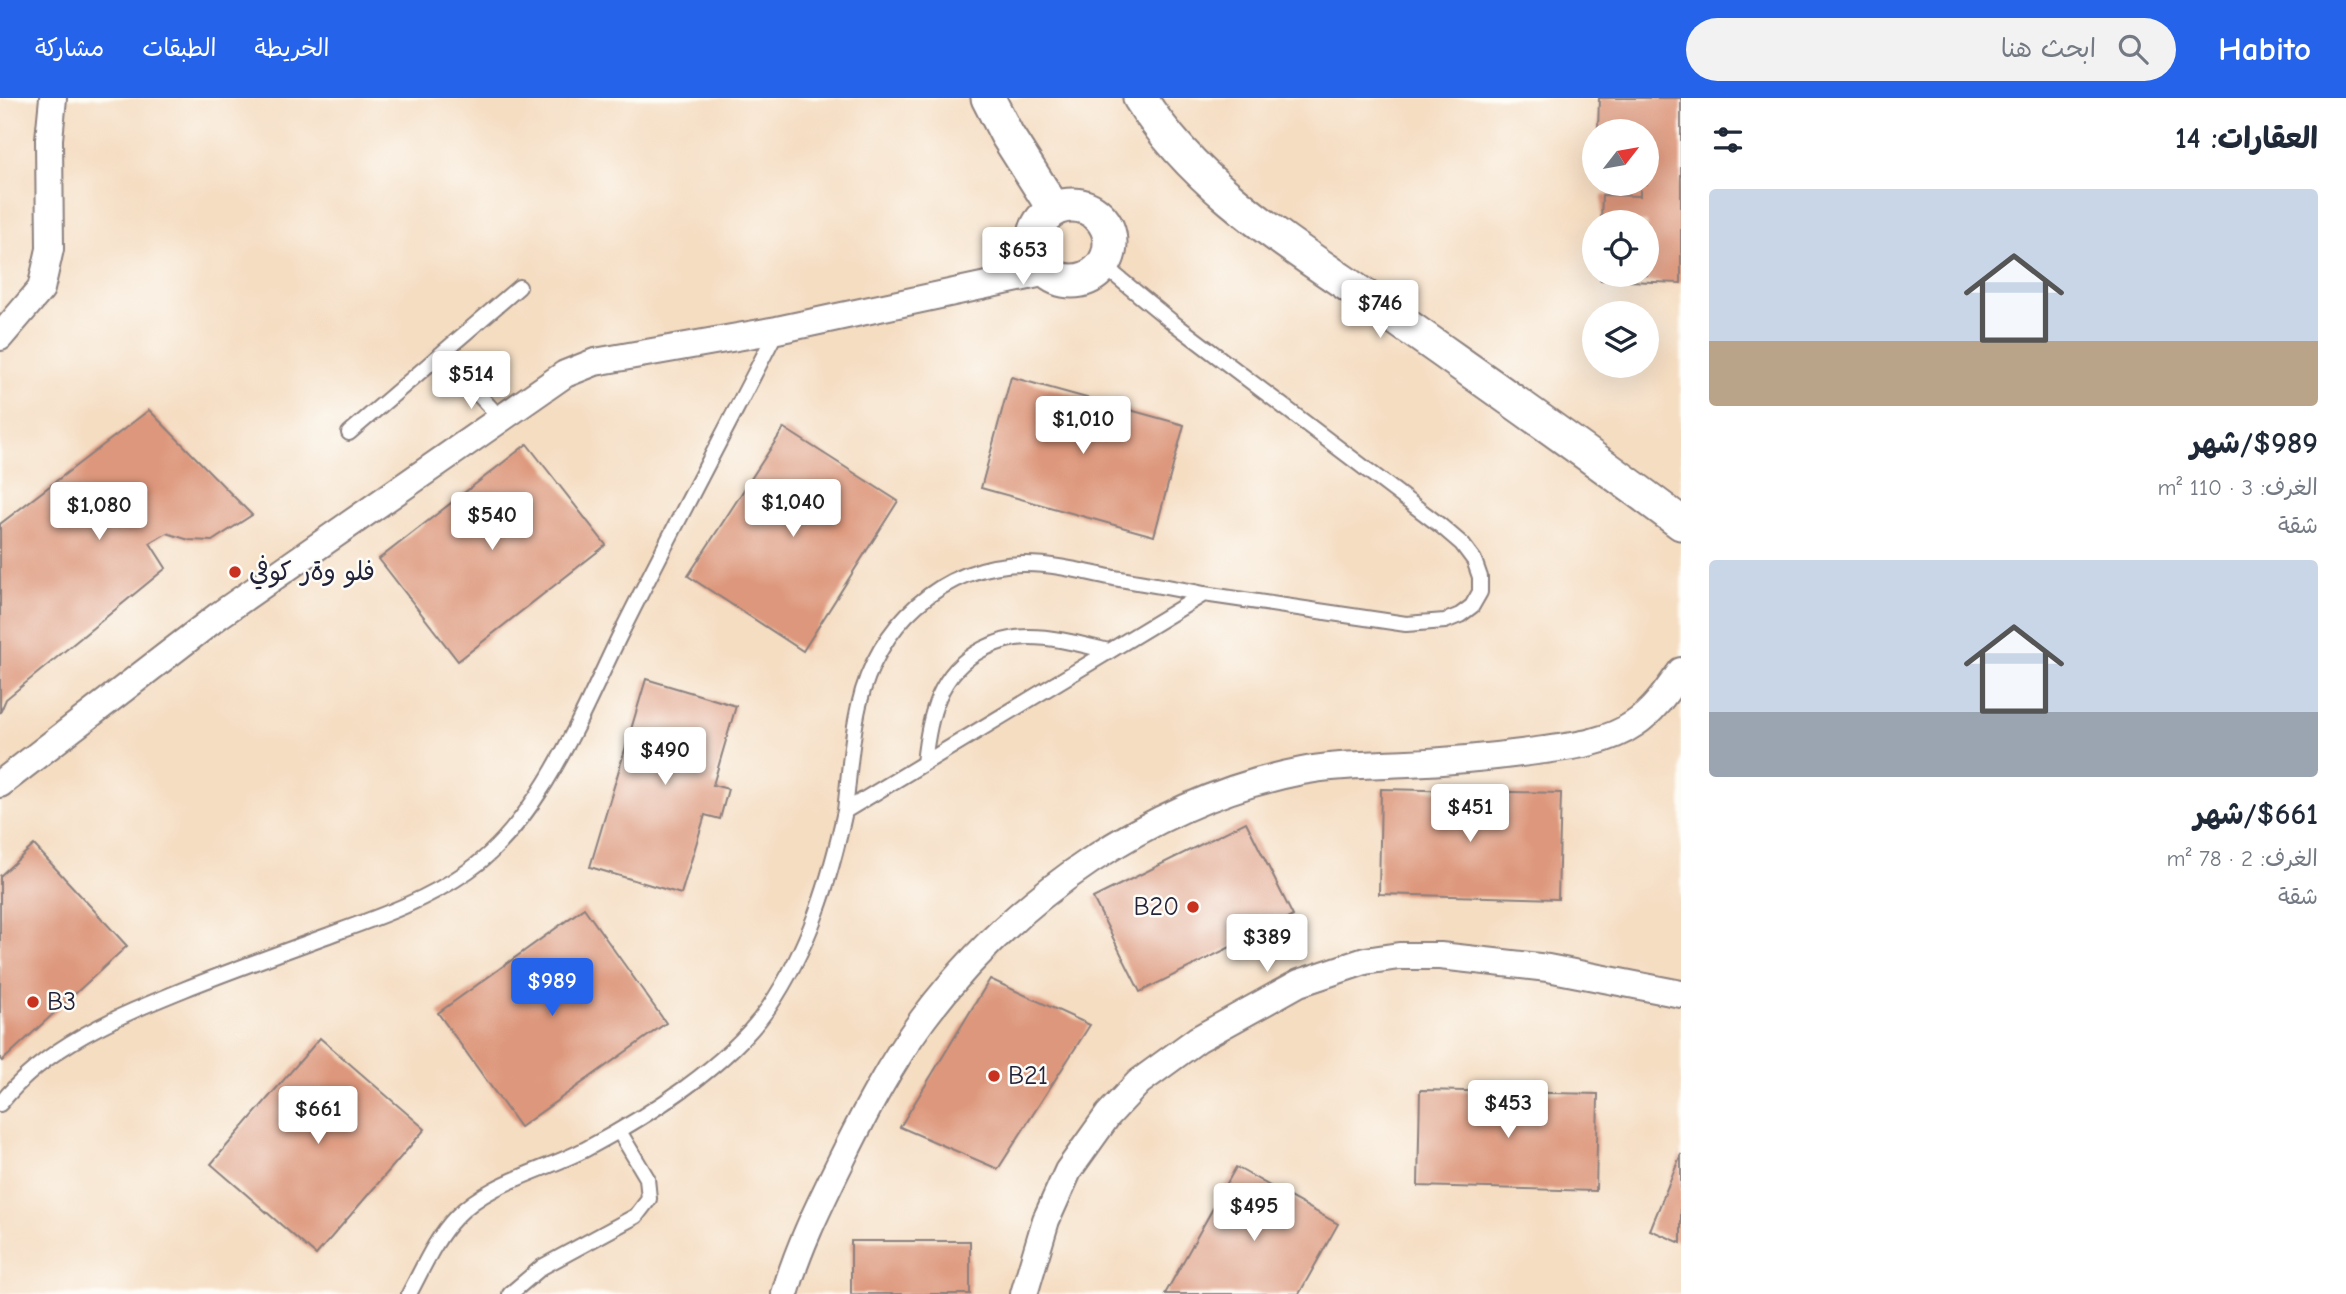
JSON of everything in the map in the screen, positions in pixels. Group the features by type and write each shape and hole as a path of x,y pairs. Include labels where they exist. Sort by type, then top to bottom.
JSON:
{"street":[{"path":"0,337 41,289 50,249 49,139 53,98"},
{"path":"988,98 1013,145 1054,209"},
{"path":"1140,98 1172,144 1231,201 1681,523"},
{"path":"1066,205 1079,205 1091,209 1101,217 1108,228 1111,241 1104,266 1095,275 1070,282 1057,279 1046,272 1034,251 1037,226 1044,216 1066,205"},
{"path":"0,784 218,616 565,374 594,362 777,330 1046,272"},
{"path":"785,1294 806,1232 864,1114 923,1020 993,940 1070,876 1157,822 1259,781 1304,771 1511,755 1592,742 1633,725 1648,714 1681,671"},
{"path":"1024,1294 1046,1220 1068,1171 1093,1133 1116,1106 1139,1082 1198,1039 1299,983 1365,961 1399,956 1440,956 1548,968 1681,994"}],"lane":[{"path":"409,1294 444,1231 471,1203 565,1159 657,1108 735,1046 769,1007 804,944 833,864 845,811 858,706 869,673 883,645 901,620 921,600 939,588 992,567 1026,564 1065,568 1204,594 1406,624 1446,621 1472,606 1480,592 1480,577 1474,559 1462,544 1171,321 1104,266"},
{"path":"349,433 519,287"},
{"path":"0,1104 18,1082 47,1058 78,1038 162,999 392,912 434,893 470,870 505,838 534,799 587,707 620,635 777,330"},
{"path":"441,354 501,419"},
{"path":"845,811 1204,594"},
{"path":"924,763 931,714 943,686 958,666 976,652 1021,637 1045,638 1110,651"},
{"path":"510,1294 542,1267 636,1216 649,1199 647,1178 619,1131"}],"building":[{"path":"1599,98 1681,98 1681,283 1659,282 1659,210 1601,210 1602,196 1659,196 1659,119 1598,119"},
{"path":"1011,377 1184,425 1154,536 981,488"},
{"path":"149,410 252,515 212,541 189,540 167,533 150,543 166,568 6,699 0,713 0,524"},
{"path":"784,428 898,501 803,651 688,576"},
{"path":"527,444 606,545 458,661 379,559"},
{"path":"646,679 736,706 713,785 728,789 720,819 705,815 681,894 590,867"},
{"path":"1381,789 1561,793 1558,899 1379,894"},
{"name":"B20","path":"1246,822 1293,916 1140,992 1093,898"},
{"name":"B3","path":"34,845 127,946 2,1061 0,876"},
{"path":"584,908 666,1023 520,1127 438,1013"},
{"name":"B21","path":"990,979 1090,1025 998,1169 900,1127"},
{"path":"320,1038 425,1129 316,1255 211,1164"},
{"path":"1420,1090 1598,1094 1596,1191 1418,1186"},
{"path":"1681,1154 1681,1243 1650,1230"},
{"path":"1236,1167 1338,1224 1299,1294 1165,1294"},
{"path":"851,1241 970,1241 970,1294 851,1294"}],"place":[{"name":"فلو وةر كوفي","path":"235,572"},
{"name":"B20","path":"1193,907"},
{"name":"B3","path":"33,1002"},
{"name":"B21","path":"994,1076"}]}
